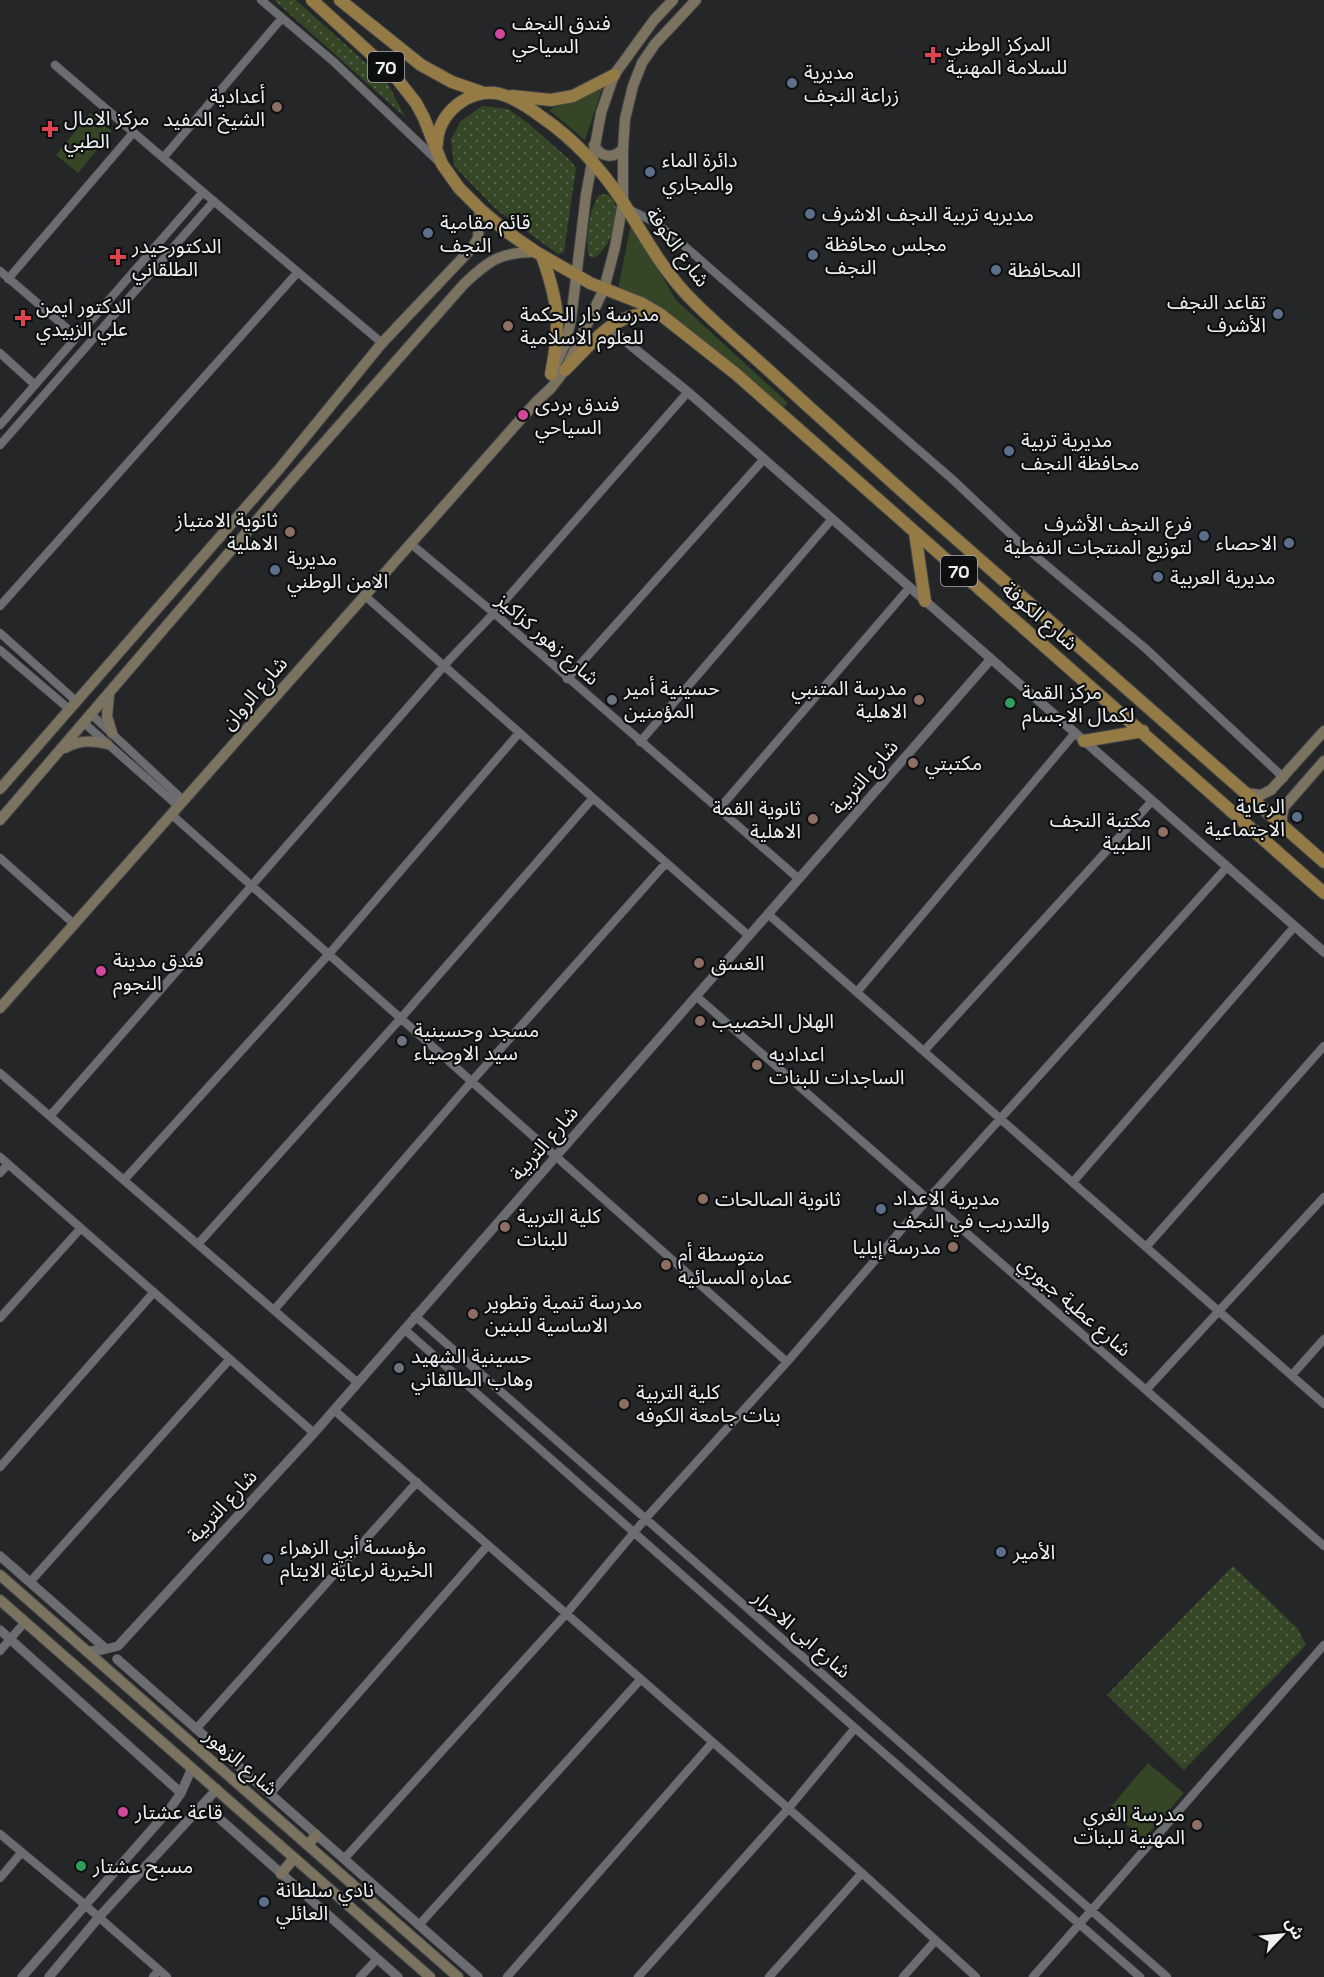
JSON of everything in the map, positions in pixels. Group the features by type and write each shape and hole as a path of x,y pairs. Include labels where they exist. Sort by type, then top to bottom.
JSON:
{"highway":[{"name":"70","path":"312,0 387,68 405,88 424,118 442,165 459,188 507,232 577,276"},
{"name":"70","path":"340,0 421,65 452,82 485,93 511,98 546,119 592,162 625,205"},
{"path":"499,94 551,100 573,96 614,75"},
{"path":"437,152 437,137 441,124 449,113 459,103 485,93"},
{"name":"شارع الكوفة","path":"625,205 664,267 695,303 870,462 1324,862"},
{"path":"539,254 557,305 557,346 551,374"},
{"name":"شارع الكوفة","path":"577,276 660,314 736,374 1324,893"},
{"path":"565,370 608,327 628,315 642,312 660,314"},
{"path":"915,533 925,601"},
{"path":"1079,737 1143,731"},
{"path":"1275,850 1270,840 1272,835 1284,826"}],"main road":[{"name":"شارع الروان","path":"536,402 565,344 577,276 586,195 601,113 614,75 654,20 673,0"},
{"name":"شارع الروان","path":"0,1008 565,370 604,289 615,247 625,205 623,149 627,107 642,63 655,44 696,0"},
{"path":"594,145 601,154 607,156 619,153 623,149"},
{"path":"0,789 280,468 382,343 472,248 478,238 480,209"},
{"path":"0,820 292,478 476,272 509,253 539,254"},
{"path":"280,468 288,470 292,478"},
{"path":"111,690 107,716 112,733"},
{"path":"1245,793 1261,795 1271,790 1324,732"},
{"path":"60,752 82,741 107,744"},
{"path":"1284,826 1282,816 1284,807 1324,761"},
{"path":"11,777 26,790"},
{"path":"1284,778 1298,790"},
{"name":"شارع الزهور","path":"0,1575 458,1977"},
{"name":"شارع الزهور","path":"0,1600 431,1977"},
{"path":"308,1845 316,1835"},
{"path":"281,1874 294,1858"},
{"path":"405,1953 413,1949 416,1940"},
{"path":"431,1977 434,1969 443,1964"}],"street":[{"path":"261,0 334,62 442,165"},
{"path":"163,158 282,18"},
{"path":"55,65 382,343"},
{"path":"8,279 133,133"},
{"path":"0,424 203,192"},
{"path":"0,445 214,201"},
{"path":"625,205 656,223 681,243 952,479 1020,543 1145,648 1284,778"},
{"path":"0,271 76,337"},
{"path":"0,606 298,272"},
{"path":"608,327 688,392 1324,952"},
{"path":"0,353 34,384"},
{"path":"50,1116 444,666 494,613 688,392"},
{"path":"567,679 764,459"},
{"path":"640,742 832,519"},
{"name":"شارع زهور كزاكيز","path":"410,543 494,613 799,879"},
{"path":"718,810 909,587"},
{"path":"364,595 749,936"},
{"path":"0,633 72,705"},
{"path":"0,650 72,705"},
{"name":"شارع التربية","path":"118,1646 314,1433 991,659"},
{"path":"87,718 107,744 177,807"},
{"path":"87,718 112,733 177,807 252,886 787,1362"},
{"path":"124,1180 329,954 519,733"},
{"path":"857,992 1079,737"},
{"path":"198,1244 401,1018 593,798"},
{"path":"924,1051 1152,801"},
{"path":"0,858 74,924"},
{"path":"274,1310 472,1081 666,863"},
{"path":"344,1859 566,1614 646,1518 787,1362 928,1199 1227,867"},
{"path":"768,914 1324,1404"},
{"path":"1073,1182 1295,927"},
{"name":"شارع عطية جبوري","path":"696,996 1324,1546"},
{"path":"1146,1247 1324,1046"},
{"path":"0,1072 358,1383"},
{"path":"0,1157 314,1433"},
{"path":"0,1173 8,1164"},
{"path":"1146,1390 1324,1197"},
{"path":"0,1318 81,1228"},
{"path":"0,1467 154,1292"},
{"name":"شارع ابی الاحرار","path":"415,1316 1167,1977"},
{"name":"شارع ابی الاحرار","path":"404,1329 1140,1977"},
{"path":"1292,1375 1324,1339"},
{"path":"30,1582 230,1359"},
{"path":"334,1410 862,1873 976,1977"},
{"path":"196,1729 417,1482"},
{"path":"270,1794 488,1545"},
{"path":"0,1556 106,1649"},
{"path":"0,1651 25,1622"},
{"path":"0,1630 181,1793"},
{"path":"1033,1977 1324,1645"},
{"path":"87,1651 118,1646 118,1671 123,1683"},
{"path":"117,1659 478,1977"},
{"path":"419,1925 640,1680"},
{"path":"638,1977 789,1809 855,1728"},
{"path":"507,1977 712,1743"},
{"path":"22,1977 169,1810 181,1793 192,1768"},
{"path":"49,1977 99,1917 217,1789"},
{"path":"203,1804 398,1977"},
{"path":"0,1834 167,1977"},
{"path":"0,1878 21,1853"},
{"path":"769,1977 862,1873"},
{"path":"71,1921 86,1933"},
{"path":"903,1977 935,1941"},
{"path":"360,1977 377,1959"},
{"path":"153,1977 159,1970"}],"green space":[{"path":"274,0 296,0 387,82 405,117"},
{"path":"603,86 585,140 549,110"},
{"path":"482,106 508,109 528,123 576,168 564,252 558,254 497,210 454,166 451,139 461,121"},
{"path":"90,113 112,131 78,173 56,155"},
{"path":"606,194 616,206 616,216 611,237 600,254 594,258 589,256 588,250 589,225 596,200 599,195"},
{"path":"631,223 676,300 788,403 781,410 618,290"},
{"path":"1233,1566 1298,1629 1306,1645 1184,1770 1107,1695"},
{"path":"1148,1763 1184,1793 1144,1839 1108,1810"}],"place":[{"name":"فندق النجف السياحي","path":"500,34"},
{"name":"المركز الوطني للسلامة المهنية","path":"933,55"},
{"name":"مديرية زراعة النجف","path":"792,83"},
{"name":"أعدادية الشيخ المفيد","path":"277,107"},
{"name":"مركز الامال الطبي","path":"50,129"},
{"name":"دائرة الماء والمجاري","path":"650,172"},
{"name":"مديريه تربية النجف الاشرف","path":"810,214"},
{"name":"قائم مقامية النجف","path":"428,233"},
{"name":"مجلس محافظة النجف","path":"813,255"},
{"name":"الدكتورحيدر الطلقاني","path":"118,257"},
{"name":"المحافظة","path":"996,270"},
{"name":"تقاعد النجف الأشرف","path":"1278,314"},
{"name":"الدكتور ايمن علي الزبيدي","path":"23,318"},
{"name":"مدرسة دار الحكمة للعلوم الاسلامية","path":"508,326"},
{"name":"فندق بردى السياحي","path":"523,415"},
{"name":"مديرية تربية محافظة النجف","path":"1009,451"},
{"name":"ثانوية الامتياز الاهلية","path":"290,532"},
{"name":"فرع النجف الأشرف لتوزيع المنتجات النفطية","path":"1204,536"},
{"name":"الاحصاء","path":"1289,543"},
{"name":"مديرية الامن الوطني","path":"275,570"},
{"name":"مديرية العربية","path":"1158,577"},
{"name":"حسينية أمير المؤمنين","path":"612,700"},
{"name":"مدرسة المتنبي الاهلية","path":"919,700"},
{"name":"مركز القمة لكمال الاجسام","path":"1010,703"},
{"name":"مكتبتي","path":"913,763"},
{"name":"الرعاية الاجتماعية","path":"1297,817"},
{"name":"ثانوية القمة الاهلية","path":"813,819"},
{"name":"مكتبة النجف الطبية","path":"1163,832"},
{"name":"الغسق","path":"699,963"},
{"name":"فندق مدينة النجوم","path":"101,971"},
{"name":"الهلال الخصيب","path":"700,1021"},
{"name":"مسجد وحسينية سيد الاوصياء","path":"402,1041"},
{"name":"اعداديه الساجدات للبنات","path":"757,1065"},
{"name":"ثانوية الصالحات","path":"703,1199"},
{"name":"مديرية الاعداد والتدريب في النجف","path":"881,1209"},
{"name":"كلية التربية للبنات","path":"505,1227"},
{"name":"مدرسة إيليا","path":"953,1247"},
{"name":"متوسطة أم عماره المسائيه","path":"666,1265"},
{"name":"مدرسة تنمية وتطوير الاساسية للبنين","path":"473,1314"},
{"name":"حسينية الشهيد وهاب الطالقاني","path":"399,1368"},
{"name":"كلية التربية بنات جامعة الكوفه","path":"624,1404"},
{"name":"الأمير","path":"1001,1552"},
{"name":"مؤسسة أبي الزهراء الخيرية لرعاية الايتام","path":"268,1559"},
{"name":"قاعة عشتار","path":"123,1812"},
{"name":"مدرسة الغري المهنية للبنات","path":"1197,1825"},
{"name":"مسبح عشتار","path":"81,1866"},
{"name":"نادي سلطانة العائلي","path":"264,1902"}]}
